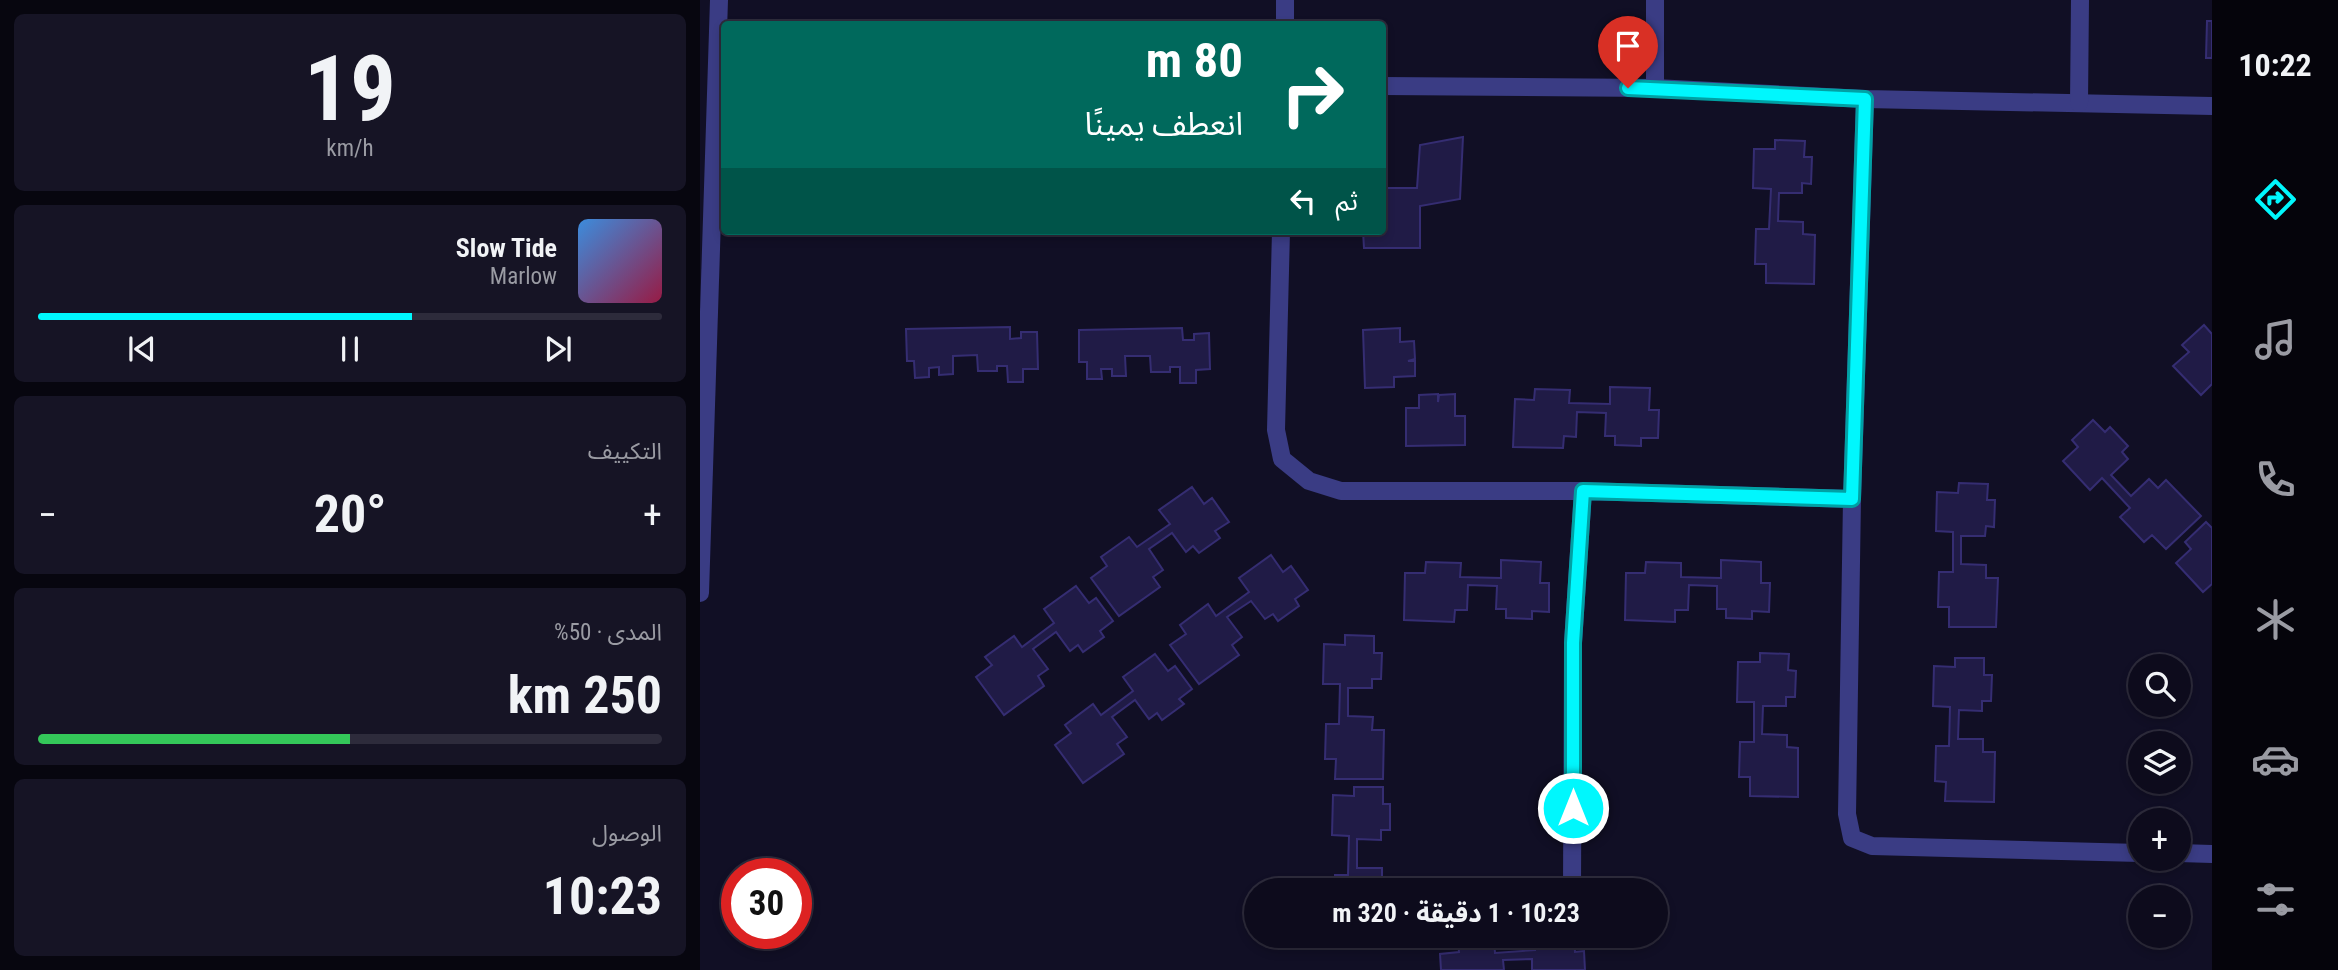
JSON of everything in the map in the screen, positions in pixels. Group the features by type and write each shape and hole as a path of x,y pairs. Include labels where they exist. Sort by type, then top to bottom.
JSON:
{"street":[{"path":"700,593 719,0"},
{"path":"1285,0 1285,21"},
{"path":"1655,88 1656,0"},
{"path":"2079,103 2080,0"},
{"path":"1386,86 1655,88 1865,99 2212,106"},
{"path":"1865,99 1852,499 1847,814 1852,838 1872,846 2128,853"},
{"path":"1281,235 1276,430 1282,459 1309,481 1341,491 1583,491 1852,499"},
{"path":"1572,878 1573,643 1583,491"},
{"path":"2191,853 2212,854"}],"building":[{"path":"2207,21 2212,21 2212,58 2206,58"},
{"path":"1463,137 1460,199 1420,206 1420,248 1364,248 1363,235 1386,235 1386,188 1417,188 1420,145"},
{"path":"1775,140 1805,141 1804,157 1812,157 1811,184 1802,183 1802,193 1779,193 1778,221 1803,222 1803,234 1815,235 1814,284 1766,283 1766,264 1755,264 1756,229 1769,229 1771,189 1753,188 1754,149 1775,149"},
{"path":"2204,325 2212,334 2212,384 2201,395 2173,366 2189,352 2182,345"},
{"path":"1010,327 1010,339 1021,338 1021,332 1037,332 1038,369 1023,369 1023,382 1008,382 1007,366 997,366 997,371 978,371 977,355 953,356 953,374 939,375 939,367 929,368 929,377 915,378 914,361 907,361 906,329"},
{"path":"1182,328 1183,340 1194,340 1194,334 1209,333 1210,369 1196,370 1196,383 1180,383 1180,367 1170,367 1170,372 1151,372 1150,356 1125,356 1126,376 1112,376 1112,369 1101,369 1102,379 1087,379 1087,362 1079,362 1079,330"},
{"path":"1400,328 1400,342 1414,341 1415,359 1408,361 1415,361 1415,376 1394,377 1394,387 1365,388 1363,330"},
{"path":"1610,387 1650,388 1649,410 1659,410 1658,438 1641,438 1641,446 1615,445 1615,436 1605,436 1606,413 1577,412 1576,437 1564,436 1563,448 1513,447 1515,399 1534,400 1535,389 1570,390 1569,403 1610,404"},
{"path":"1438,394 1438,402 1439,395 1455,394 1455,416 1465,416 1465,445 1406,446 1406,408 1419,408 1419,395"},
{"path":"2093,420 2105,432 2110,427 2128,446 2122,452 2128,459 2111,475 2131,496 2149,479 2158,488 2166,480 2201,516 2166,549 2152,535 2144,542 2120,517 2130,508 2102,478 2090,490 2063,461 2078,447 2072,440"},
{"path":"1959,483 1988,484 1987,500 1995,500 1994,527 1986,526 1985,536 1961,536 1961,564 1986,565 1986,578 1998,578 1996,627 1949,627 1949,607 1938,607 1939,572 1953,572 1953,532 1936,531 1937,492 1958,493"},
{"path":"1192,487 1204,504 1212,498 1229,522 1215,531 1220,538 1199,553 1193,546 1186,552 1172,533 1149,549 1163,570 1153,577 1160,587 1119,616 1091,578 1107,566 1101,557 1129,537 1137,547 1170,524 1159,510"},
{"path":"2206,522 2212,528 2212,584 2203,592 2176,563 2191,549 2185,542"},
{"path":"1271,555 1283,572 1291,566 1308,590 1295,599 1299,606 1278,621 1273,614 1265,619 1251,601 1227,617 1242,637 1232,645 1239,655 1199,684 1170,645 1186,634 1180,625 1208,604 1216,616 1249,592 1239,578"},
{"path":"1501,560 1541,562 1540,583 1549,583 1549,612 1532,611 1532,619 1506,618 1506,609 1496,609 1497,586 1468,585 1467,610 1455,610 1454,622 1404,620 1405,573 1425,573 1426,562 1461,563 1460,577 1501,578"},
{"path":"1721,560 1761,562 1761,583 1770,583 1769,612 1752,611 1752,619 1726,618 1726,609 1717,609 1717,586 1689,585 1688,610 1675,610 1675,622 1625,620 1626,573 1645,573 1646,562 1681,563 1681,577 1721,578"},
{"path":"1076,586 1089,603 1096,598 1113,621 1100,631 1104,637 1083,652 1078,645 1070,651 1056,632 1033,649 1048,669 1038,676 1044,686 1004,715 976,677 992,665 985,657 1014,636 1022,647 1054,623 1044,609"},
{"path":"1345,635 1374,636 1374,653 1382,653 1381,679 1372,679 1372,688 1348,688 1348,716 1373,717 1372,730 1384,730 1383,779 1335,779 1336,759 1325,759 1326,724 1339,724 1340,684 1323,684 1324,644 1345,645"},
{"path":"1760,653 1789,654 1788,670 1796,671 1795,697 1786,697 1786,706 1763,706 1762,734 1787,735 1787,747 1798,748 1798,797 1750,796 1750,777 1739,777 1740,742 1754,742 1754,702 1737,702 1738,662 1760,662"},
{"path":"1155,654 1168,671 1175,666 1192,689 1179,699 1184,704 1162,720 1157,713 1149,719 1135,700 1112,717 1127,737 1117,744 1124,754 1083,783 1055,745 1071,733 1065,725 1093,704 1101,715 1133,691 1123,677"},
{"path":"1955,658 1984,658 1984,675 1992,675 1991,701 1982,701 1982,711 1959,710 1958,739 1983,739 1983,752 1995,752 1994,802 1945,801 1946,782 1935,781 1936,746 1949,746 1950,707 1933,706 1934,666 1955,667"},
{"path":"1354,787 1383,787 1383,804 1390,804 1390,830 1381,830 1381,840 1357,839 1357,868 1382,868 1382,878 1335,878 1335,875 1348,875 1349,836 1332,835 1333,795 1354,796"},
{"path":"1459,948 1495,948 1495,953 1575,948 1575,952 1584,951 1585,970 1532,970 1532,959 1503,960 1504,970 1441,970 1440,954 1459,952"}],"route":[{"path":"1573,808 1573,643 1583,491 1852,499 1865,99 1628,88"}]}
